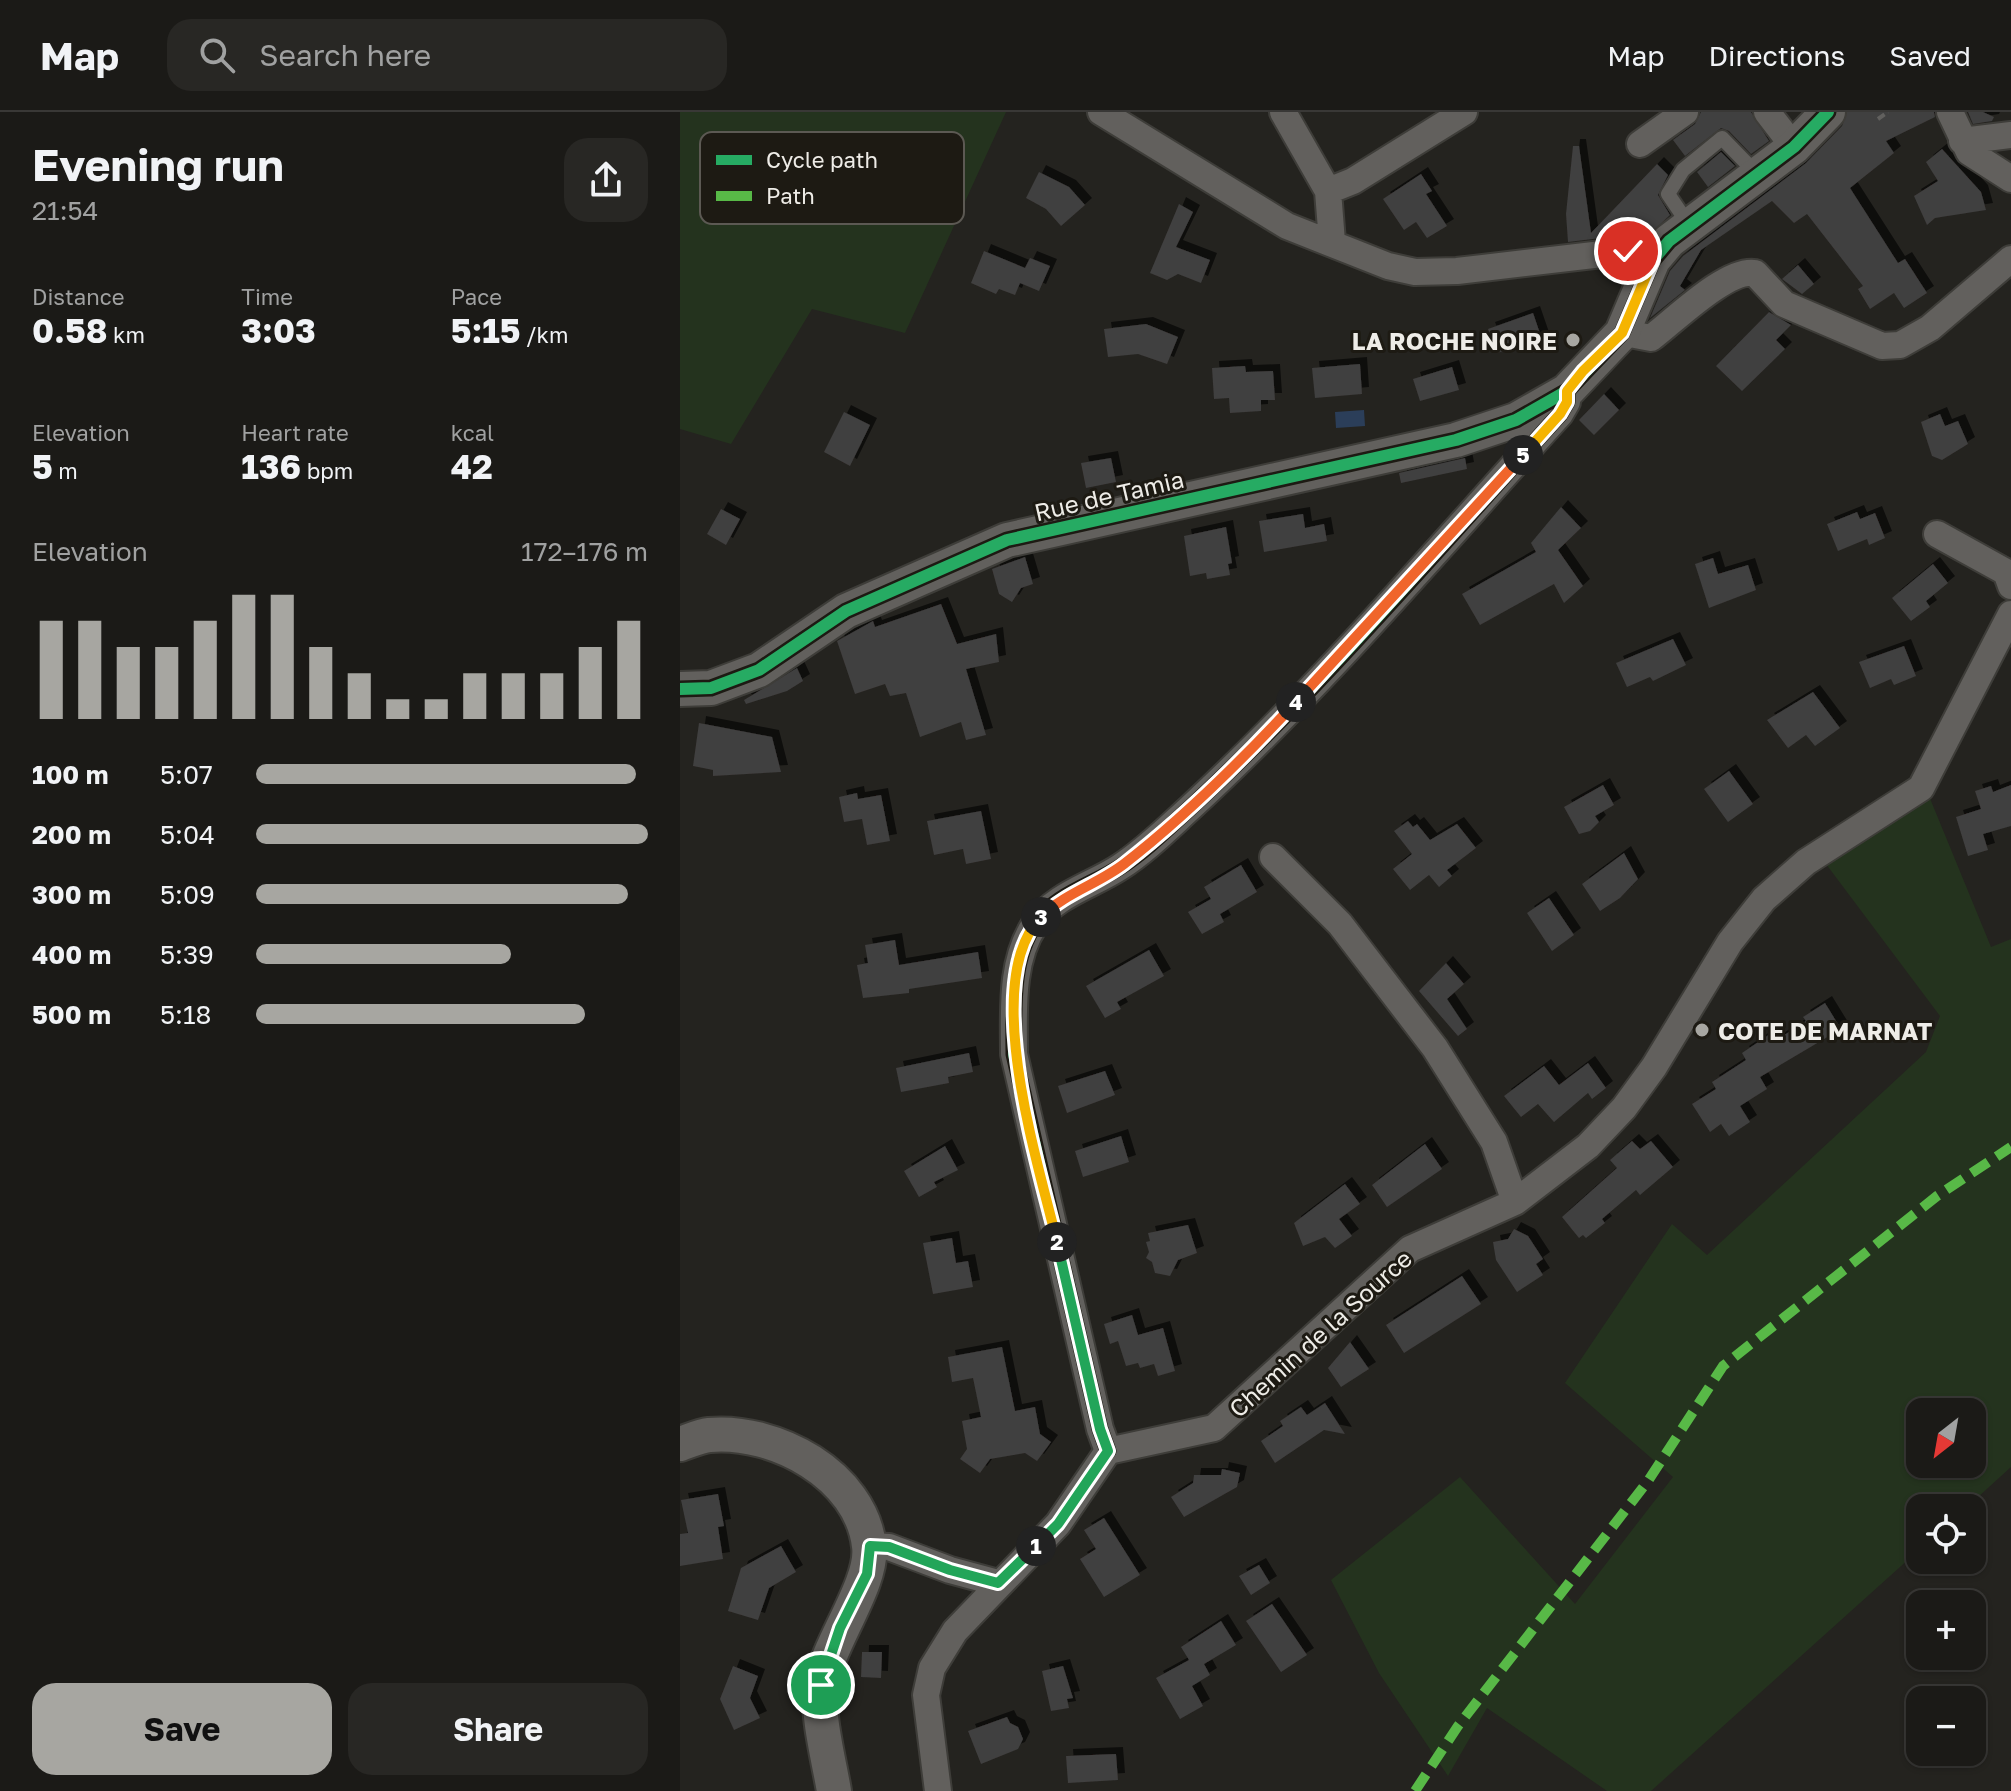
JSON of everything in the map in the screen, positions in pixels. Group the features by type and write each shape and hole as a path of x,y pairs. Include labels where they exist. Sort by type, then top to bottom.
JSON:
{"street":[{"path":"1101,112 1287,226 1388,266 1415,272 1457,271 1628,251 1653,260 1669,241 1794,147 1828,112"},
{"path":"1283,112 1328,191 1332,242"},
{"path":"1328,191 1353,181 1464,112"},
{"path":"1640,144 1685,112"},
{"path":"1767,112 1794,147"},
{"path":"1950,112 1962,141 1978,160 2011,179"},
{"path":"1962,141 2011,135"},
{"path":"1626,325 1630,334 1651,338 1727,279 1748,272 1755,273 1784,304 1882,346 1900,345 1930,328 2011,259"},
{"name":"Rue de Tamia","path":"680,689 711,688 759,670 846,611 1007,540 1456,440 1516,420 1567,391 1622,333 1653,260"},
{"path":"938,1791 926,1695 932,1668 955,1631 1058,1524 1108,1451 1100,1429 1014,1054 1014,991 1022,951 1035,923 1054,904 1122,866 1189,809 1276,724 1560,414 1567,402 1567,391"},
{"path":"1937,534 2006,572 2011,586"},
{"name":"Chemin de la Source","path":"1108,1451 1214,1428 1410,1249 1515,1202 1588,1146 1624,1108 1654,1067 1730,942 1764,899 1806,862 1921,788 2011,614"},
{"path":"1273,857 1340,924 1435,1048 1494,1142 1515,1202"},
{"path":"680,1444 708,1435 750,1437 800,1456 838,1481 857,1509 870,1546 867,1574 840,1628 821,1685 826,1747 834,1791"},
{"path":"870,1546 889,1547 950,1570 998,1583"}],"lane":[{"path":"1690,226 1668,194 1683,170 1722,138 1757,174"}],"path":[{"path":"1878,119 1888,112"}],"green space":[{"path":"680,112 1006,112 964,204 964,132 700,132 700,224 955,224 905,333 812,309 731,444 680,429"},
{"path":"1929,796 1991,947 2011,939 2011,1467 1981,1494 1906,1494 1906,1562 1651,1791 1607,1791 1487,1708 1448,1776 1379,1673 1331,1580 1460,1477 1575,1604 1673,1477 1565,1383 1672,1224 1707,1255 1926,1052 1940,1016 1826,864"}],"water":[{"path":"1364,410 1365,426 1336,428 1335,412"}],"building":[{"path":"1701,112 1751,112 1769,141 1751,154 1729,131 1721,128 1685,156 1673,140 1695,124"},
{"path":"1847,112 1934,112 1935,117 1886,141 1894,153 1850,188 1898,263 1905,259 1927,293 1904,308 1894,293 1870,309 1858,289 1863,286 1807,214 1794,223 1772,201 1701,250 1680,286 1685,290 1650,318 1670,271 1683,256 1806,163 1842,126"},
{"path":"1968,112 1983,112 1994,117 1992,121 1973,124"},
{"path":"1573,146 1579,146 1591,233 1657,164 1668,175 1658,195 1670,215 1644,240 1626,235 1568,242 1566,214"},
{"path":"1942,149 1981,192 1986,210 1935,218 1927,225 1914,196 1938,181 1926,162"},
{"path":"1721,152 1735,166 1708,187 1697,172"},
{"path":"1039,172 1069,187 1085,205 1061,226 1046,209 1026,198"},
{"path":"1421,174 1432,191 1426,194 1447,226 1427,238 1416,222 1404,230 1383,199"},
{"path":"1179,204 1193,212 1176,247 1210,260 1201,283 1178,274 1167,280 1150,273"},
{"path":"984,251 1025,268 1030,258 1050,266 1039,291 1020,283 1015,295 999,289 996,294 971,283"},
{"path":"1798,265 1814,284 1802,294 1782,279"},
{"path":"1769,312 1791,325 1776,340 1785,349 1742,391 1716,366"},
{"path":"1533,313 1544,345 1527,350 1522,345 1497,353 1488,329"},
{"path":"1146,324 1178,337 1167,364 1138,354 1108,357 1104,329"},
{"path":"1360,364 1362,394 1315,398 1312,368"},
{"path":"1245,366 1246,372 1273,371 1275,400 1261,400 1261,411 1230,413 1229,398 1214,399 1212,368"},
{"path":"1452,367 1459,390 1420,401 1413,379"},
{"path":"1604,394 1619,410 1594,435 1579,420"},
{"path":"844,412 870,425 850,466 824,452"},
{"path":"1940,414 1945,426 1958,421 1968,444 1942,460 1932,456 1921,422"},
{"path":"1111,458 1116,482 1086,488 1081,463"},
{"path":"1465,458 1467,469 1401,483 1399,473"},
{"path":"1561,507 1581,528 1558,550 1583,586 1564,603 1554,584 1480,625 1462,594 1536,552 1531,543"},
{"path":"721,509 740,519 726,545 707,534"},
{"path":"1857,512 1860,519 1875,513 1885,538 1869,545 1867,539 1838,551 1827,524"},
{"path":"1303,514 1305,528 1324,524 1327,541 1264,552 1259,521"},
{"path":"1226,527 1232,563 1228,564 1230,575 1207,579 1206,573 1190,576 1184,536"},
{"path":"1025,557 1033,584 1021,588 1012,602 999,594 992,569"},
{"path":"1713,558 1718,574 1748,565 1756,590 1709,608 1695,564"},
{"path":"1933,564 1948,583 1926,601 1930,607 1911,621 1892,598"},
{"path":"941,604 957,644 996,634 999,662 966,669 986,735 966,740 961,722 920,737 906,693 890,696 885,684 855,694 837,641 873,621 875,627"},
{"path":"1673,639 1686,665 1653,681 1650,677 1627,687 1616,663"},
{"path":"1904,646 1916,676 1894,685 1891,679 1870,688 1859,662"},
{"path":"797,668 803,681 787,691 746,704 744,700"},
{"path":"1813,692 1840,728 1815,746 1806,735 1788,748 1767,720"},
{"path":"699,723 772,737 781,772 713,776 713,770 693,766"},
{"path":"1729,771 1753,804 1728,822 1704,789"},
{"path":"1603,785 1614,805 1595,816 1599,822 1590,831 1579,834 1564,807"},
{"path":"2011,785 2011,826 1983,834 1988,850 1968,856 1956,817 1981,809 1975,791 1991,786 1993,792"},
{"path":"857,793 858,799 881,795 890,841 867,845 862,819 844,822 839,797"},
{"path":"981,811 991,859 966,864 963,849 934,855 927,821"},
{"path":"1408,821 1413,827 1417,824 1430,840 1457,824 1476,848 1447,870 1452,876 1439,887 1429,875 1410,890 1393,869 1412,854 1394,831"},
{"path":"1624,853 1638,879 1620,898 1600,911 1582,884"},
{"path":"1241,865 1257,892 1220,914 1224,922 1202,934 1188,912 1211,899 1204,887"},
{"path":"1549,898 1574,935 1552,951 1527,913"},
{"path":"895,940 899,965 978,952 982,978 909,989 909,993 863,998 857,965 868,963 865,945"},
{"path":"1149,950 1164,976 1117,1002 1121,1009 1105,1018 1086,986"},
{"path":"1446,963 1464,984 1447,999 1467,1029 1458,1036 1419,991"},
{"path":"1825,1003 1841,1029 1760,1077 1767,1089 1740,1106 1750,1122 1729,1136 1721,1124 1710,1132 1692,1104 1716,1089 1712,1082 1746,1060 1742,1053 1770,1034 1775,1041 1806,1021 1803,1017"},
{"path":"969,1053 973,1072 948,1077 949,1083 901,1092 896,1068"},
{"path":"1588,1063 1606,1088 1592,1099 1588,1093 1554,1122 1538,1104 1521,1117 1504,1096 1544,1066 1559,1085"},
{"path":"1105,1071 1115,1095 1067,1113 1058,1086"},
{"path":"1121,1136 1129,1162 1083,1177 1075,1151"},
{"path":"1632,1141 1640,1149 1651,1141 1673,1167 1640,1195 1636,1190 1602,1219 1605,1223 1586,1238 1583,1235 1579,1238 1562,1217 1617,1168 1610,1160"},
{"path":"1425,1144 1442,1169 1387,1207 1372,1185"},
{"path":"945,1146 958,1170 934,1182 937,1187 919,1197 904,1171"},
{"path":"1345,1184 1360,1204 1339,1219 1352,1236 1335,1248 1325,1237 1303,1246 1294,1223"},
{"path":"1188,1225 1197,1253 1178,1260 1170,1276 1155,1273 1152,1262 1146,1258 1149,1252 1146,1242 1150,1241 1148,1233"},
{"path":"1514,1229 1528,1236 1543,1259 1536,1264 1543,1275 1517,1292 1496,1260 1493,1242 1508,1239"},
{"path":"952,1238 956,1263 968,1261 973,1287 933,1294 923,1243"},
{"path":"1462,1276 1481,1304 1404,1353 1386,1325"},
{"path":"1132,1315 1138,1335 1163,1328 1175,1371 1158,1376 1154,1364 1140,1368 1138,1363 1126,1366 1118,1341 1110,1344 1104,1324"},
{"path":"1350,1342 1369,1369 1341,1387 1328,1368"},
{"path":"1002,1347 1015,1411 1035,1407 1040,1434 1051,1442 1037,1461 1025,1453 990,1459 980,1473 960,1459 967,1449 962,1421 981,1417 973,1378 952,1382 948,1357"},
{"path":"1325,1403 1345,1434 1324,1430 1275,1463 1261,1441 1283,1426 1280,1421 1301,1407 1307,1415"},
{"path":"1222,1469 1240,1473 1237,1487 1184,1517 1171,1497 1193,1483 1194,1475 1221,1475"},
{"path":"718,1494 724,1526 718,1527 723,1559 680,1566 680,1534 688,1533 681,1500"},
{"path":"1104,1518 1140,1575 1104,1597 1080,1559 1096,1549 1084,1530"},
{"path":"781,1546 796,1572 769,1588 758,1620 728,1611 741,1568"},
{"path":"1259,1565 1270,1583 1251,1595 1239,1576"},
{"path":"1272,1604 1307,1655 1281,1672 1246,1621"},
{"path":"1221,1621 1236,1645 1204,1664 1210,1675 1192,1686 1203,1706 1180,1719 1156,1678 1189,1660 1181,1647"},
{"path":"862,1652 882,1652 881,1678 861,1677"},
{"path":"733,1666 758,1676 750,1698 760,1718 734,1730 720,1699"},
{"path":"1063,1666 1073,1698 1067,1699 1069,1708 1051,1711 1042,1671"},
{"path":"1007,1717 1010,1723 1018,1727 1023,1739 1018,1749 981,1764 968,1731"},
{"path":"1116,1754 1118,1780 1068,1783 1066,1756"}],"marked path":[{"path":"1415,1791 1458,1726 1648,1481 1723,1366 1937,1196 2011,1147"}],"cycle path":[{"path":"680,689 711,688 759,670 846,611 1007,540 1456,440 1516,420 1567,391 1622,333 1653,260 1669,241 1794,147 1828,112"},
{"path":"1108,1451 1100,1429 1014,1054 1015,987 1027,938 1052,905 1120,867 1156,839 1286,714 1560,414 1567,402 1567,391"}],"place":[{"name":"LA ROCHE NOIRE","path":"1573,340"},
{"name":"COTE DE MARNAT","path":"1702,1030"}],"route":[{"path":"821,1685 840,1628 867,1574 870,1546 889,1547 950,1570 998,1583 1058,1524 1108,1451 1100,1429 1014,1054 1014,991 1022,951 1035,923 1054,904 1122,866 1189,809 1276,724 1560,414 1567,402 1567,391 1622,333 1642,289 1653,260 1645,254 1628,251"}]}
